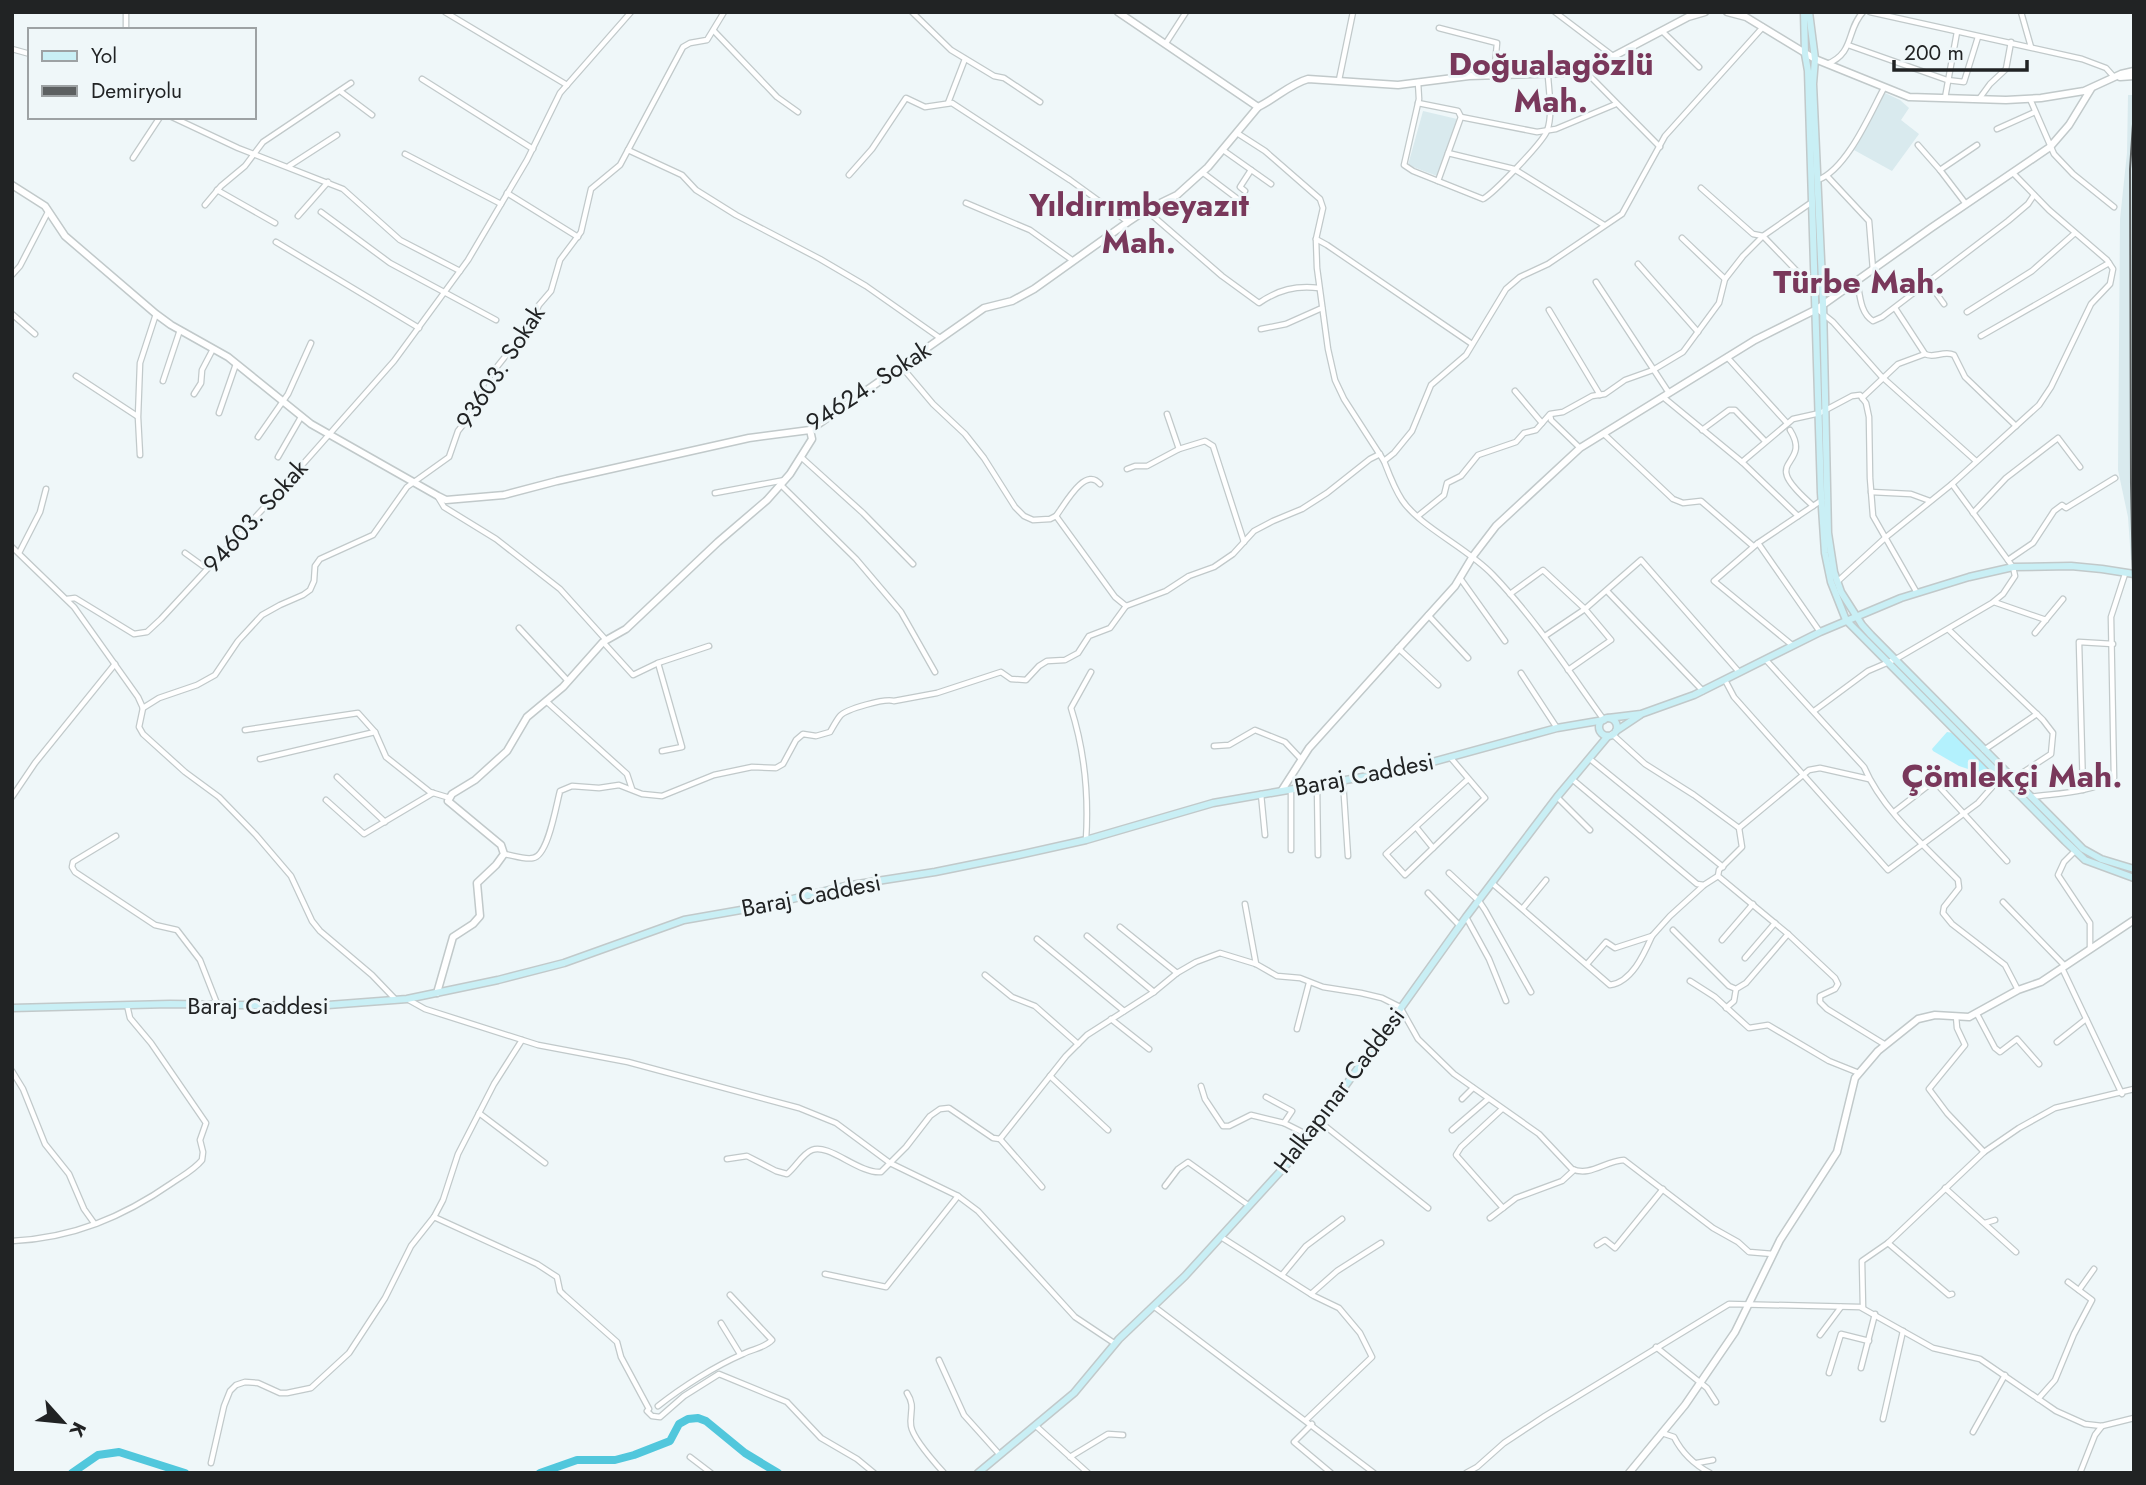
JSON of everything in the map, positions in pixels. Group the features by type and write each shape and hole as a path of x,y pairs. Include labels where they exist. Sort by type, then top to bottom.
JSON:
{"main road":[{"path":"1804,12 1816,290 1820,311 1825,553 1831,582 1846,621 1892,661 2083,849 2101,859 2134,869"},
{"path":"1809,12 1815,59 1823,303"},
{"path":"1825,498 1833,572 1841,592 1862,625 1892,661 2001,777 2085,860 2134,878"},
{"path":"1641,714 1703,691 1846,621 1917,593 1969,577 2013,567 2071,566 2134,574"},
{"name":"Baraj Caddesi","path":"12,1008 127,1005 315,1006 407,999 564,963 684,920 774,904 845,886 962,867 1086,839 1213,803 1403,770 1557,728 1641,714"},
{"name":"Halkapınar Caddesi","path":"978,1473 1074,1393 1114,1343 1185,1276 1298,1152 1400,1007 1556,797 1612,734 1641,714"},
{"path":"1606,719 1615,722 1612,734 1603,734 1599,728 1606,719"}],"street":[{"path":"445,12 567,85"},
{"name":"94603. Sokak","path":"67,598 75,598 130,632 142,635 161,619 376,384 460,271 533,149 556,100 631,12"},
{"path":"724,12 714,31 777,97 799,112"},
{"path":"912,12 951,50 994,76 1004,78 1040,102"},
{"path":"1118,12 1258,107 1304,80 1339,80 1378,85 1494,76 1548,76 1583,69 1701,12"},
{"path":"1166,43 1186,12"},
{"path":"1339,80 1353,12"},
{"path":"1555,12 1614,56"},
{"path":"1727,12 1746,17"},
{"path":"1738,12 1815,59 1909,97 2030,99 2091,89 2134,73"},
{"path":"1827,64 1839,58 1848,45 1858,17 1863,12"},
{"path":"1870,12 2096,63 2106,68 2115,78"},
{"path":"2021,12 2031,48"},
{"path":"1384,461 1412,431 1430,385 1456,365 1473,344 1506,289 1617,219 1626,209 1665,136 1763,27"},
{"path":"1439,28 1497,43 1494,76"},
{"name":"93603. Sokak","path":"142,708 159,698 197,685 215,675 238,641 262,615 307,593 314,581 315,566 320,559 373,535 398,498 412,483 449,457 458,431 473,412 484,383 528,328 539,305 553,287 560,260 583,226 591,189 598,181 616,170 679,54 687,44 707,40 714,31"},
{"path":"1662,31 1699,67"},
{"path":"1945,98 1958,32"},
{"path":"1848,45 1949,80 1964,82 1978,37"},
{"path":"1979,99 2006,69 2011,42"},
{"path":"947,104 965,59"},
{"path":"1583,69 1660,147"},
{"path":"1418,82 1418,103 1404,165 1483,199 1514,169 1547,130 1550,104 1548,76"},
{"path":"422,79 533,149"},
{"path":"205,205 217,190 245,166 267,139 351,83"},
{"path":"1818,180 1827,176 1855,143 1884,88"},
{"path":"1282,790 1301,759 1460,578 1496,526 1580,448 1605,435 1727,357 1820,311 1823,303 2050,147 2074,119 2091,89"},
{"path":"340,91 372,115"},
{"path":"849,175 872,149 906,98 925,107 952,103 1128,222"},
{"path":"2030,99 2054,154 2073,174 2114,207"},
{"path":"1418,103 1458,111 1461,117 1438,181"},
{"path":"1461,117 1537,132 1556,129 1616,104"},
{"name":"94624. Sokak","path":"12,184 49,211 65,236 156,314 236,363 301,417 412,483 446,500 459,500 504,495 748,438 810,430 984,308 1012,301 1034,289 1146,210 1177,195 1223,150 1258,107"},
{"path":"1997,129 2035,112"},
{"path":"133,158 159,119"},
{"path":"176,119 239,148 328,182 355,198 400,240 460,271"},
{"path":"1237,133 1265,151 1320,199 1323,212 1316,239 1319,288 1335,380 1344,399 1384,461 1403,502 1473,556 1510,594 1545,636 1606,719"},
{"path":"289,166 337,135"},
{"path":"1918,145 1966,204"},
{"path":"1940,170 1977,145"},
{"path":"628,150 682,175 696,190 736,215 843,272 940,338"},
{"path":"1223,150 1270,184"},
{"path":"1448,153 1514,169 1604,225"},
{"path":"405,155 501,204"},
{"path":"1245,191 1240,187 1251,170"},
{"path":"1202,172 1247,206"},
{"path":"1837,582 2039,405 2051,387 2091,304 2110,284 2113,269 2109,263 2013,173"},
{"path":"1827,176 1869,221 1873,270"},
{"path":"298,216 328,182"},
{"path":"1701,188 1753,233 1763,236 1816,290"},
{"path":"217,190 275,223"},
{"path":"507,193 578,237"},
{"path":"1857,280 1862,308 1873,321 1895,308 2008,221 2028,204 2034,195"},
{"path":"1418,516 1444,495 1447,482 1461,476 1478,455 1516,442 1524,433 1536,430 1550,414 1563,412 1573,404 1605,394 1625,380 1653,370 1683,352 1719,303 1725,279 1763,236 1812,201"},
{"path":"966,203 1030,230 1072,260"},
{"path":"1146,210 1222,276 1259,303 1288,289 1303,286 1319,288"},
{"path":"12,275 20,266 49,211"},
{"path":"321,212 385,260 496,320"},
{"path":"1967,312 2032,271 2075,233"},
{"path":"1682,238 1725,279"},
{"path":"1316,239 1473,344"},
{"path":"276,242 419,328"},
{"path":"1981,336 2109,263"},
{"path":"1638,264 1698,332"},
{"path":"1595,282 1653,370 1666,395 1798,516"},
{"path":"1928,282 1944,304"},
{"path":"1261,329 1286,324 1322,308"},
{"path":"1895,308 1925,354"},
{"path":"1549,310 1600,395"},
{"path":"1820,311 1883,377 1976,461"},
{"path":"12,314 35,334"},
{"path":"140,455 140,363 156,314"},
{"path":"163,381 180,330"},
{"path":"258,437 290,389 311,343"},
{"path":"194,394 201,383 202,370 213,348"},
{"path":"1742,462 1793,419 1823,411 1852,396 1862,397 1898,364 1925,354 1954,355 1965,377 2016,426"},
{"path":"1727,357 1787,424"},
{"path":"219,413 236,363"},
{"path":"901,365 933,404 965,434 1024,516 1033,520 1050,519 1056,516 1083,481 1096,479 1100,484"},
{"path":"76,376 138,417"},
{"path":"1515,391 1542,423"},
{"path":"1862,397 1869,417 1873,516 1917,593"},
{"path":"1702,430 1729,410 1735,410 1765,441"},
{"path":"1167,414 1179,449"},
{"path":"1550,414 1551,420 1580,448"},
{"path":"278,457 301,417"},
{"path":"504,854 501,845 448,802 452,794 475,780 507,751 527,717 569,682 605,641 626,629 783,482 812,439 810,430"},
{"path":"1790,430 1797,442 1797,450 1786,470 1787,478 1812,506"},
{"path":"1605,435 1673,499 1683,503 1702,501 1756,545 1820,632"},
{"path":"1973,513 2006,478 2058,438 2080,467"},
{"path":"1127,470 1135,466 1147,466 1179,449 1205,441 1213,446 1244,542"},
{"path":"504,854 531,859 539,856 547,845 560,791 572,786 599,788 619,785 642,794 662,796 714,775 752,767 776,768 783,764 796,740 803,734 817,736 830,732 841,714 860,707 888,699 894,701 937,693 1001,672 1011,679 1026,680 1047,661 1065,660 1077,653 1089,636 1110,628 1126,606 1166,591 1189,576 1214,566 1233,554 1254,531 1327,494 1380,454"},
{"path":"801,457 863,513 913,564"},
{"path":"2008,560 2033,543 2054,511 2062,505 2066,508 2115,478"},
{"path":"715,493 783,482"},
{"path":"783,482 856,559 901,612 934,672"},
{"path":"1814,711 1868,671 1949,630 1994,602 2015,576 2013,567 1952,484"},
{"path":"19,553 40,512 46,489"},
{"path":"1871,492 1911,494 1930,501"},
{"path":"438,496 444,507 496,539 560,589 633,675 658,663 709,646"},
{"path":"1793,646 1714,581 1756,545 1825,498"},
{"path":"1056,516 1115,597 1126,606"},
{"path":"12,547 67,598 115,664 142,708 139,727 143,734 185,772 219,797 256,835 291,876 314,925 372,975 396,1000"},
{"path":"185,553 203,566 210,566"},
{"path":"1545,636 1585,609 1641,560 1740,673"},
{"path":"1510,594 1543,570 1585,609 1611,640 1568,670"},
{"path":"2031,797 2083,790 2114,778 2111,617 2125,574"},
{"path":"1460,578 1505,641"},
{"path":"1607,591 1703,691"},
{"path":"2035,633 2063,600"},
{"path":"1994,602 2046,620"},
{"path":"1428,615 1468,658"},
{"path":"519,628 569,682"},
{"path":"1949,630 2037,714 2053,733 2051,754 2013,779"},
{"path":"2083,790 2079,642 2113,644"},
{"path":"1397,648 1438,685"},
{"path":"1766,660 1864,767 1870,780 1894,812 1958,880 1959,888 1944,907 1943,913 1952,924 2005,965 2018,990"},
{"path":"658,663 682,747 662,751"},
{"path":"12,797 35,763 115,664"},
{"path":"1086,839 1087,781 1081,740 1071,708 1091,672"},
{"path":"1521,673 1557,728"},
{"path":"1725,680 1734,697 1888,870 1978,803 2001,777"},
{"path":"546,701 627,774 632,789"},
{"path":"245,730 358,713 374,732 386,757 433,793 450,798"},
{"path":"1984,750 2037,714"},
{"path":"1214,746 1229,745 1255,730 1285,742 1301,759"},
{"path":"260,759 374,732"},
{"path":"1492,884 1610,985 1615,984 1639,963 1652,936 1704,885 1718,876 1742,847 1739,828 1645,764 1612,734"},
{"path":"1450,757 1485,798 1405,875 1387,854 1467,780"},
{"path":"1589,758 1723,867"},
{"path":"1739,828 1802,774 1820,768 1870,780"},
{"path":"337,777 385,822"},
{"path":"1571,779 1697,884 1704,885"},
{"path":"1343,781 1348,856"},
{"path":"1894,812 1934,781 2007,862"},
{"path":"1317,785 1318,855"},
{"path":"1291,788 1291,850"},
{"path":"327,800 363,835 433,793"},
{"path":"1261,793 1265,835"},
{"path":"1556,797 1590,830"},
{"path":"1416,827 1433,848"},
{"path":"116,836 73,862 74,870 155,925 177,930 200,960 218,1006"},
{"path":"2076,851 2064,862 2058,875 2090,923 2090,949"},
{"path":"437,993 453,937 480,916 477,883 504,854"},
{"path":"1449,873 1479,901 1531,992"},
{"path":"1718,876 1788,933 1835,978 1838,984 1835,989 1821,996 1820,1002 1884,1044"},
{"path":"1523,908 1546,880"},
{"path":"1428,893 1460,926"},
{"path":"2004,902 2063,966 2122,1094"},
{"path":"1245,904 1256,964"},
{"path":"1722,940 1753,904"},
{"path":"1466,917 1489,960 1506,1001"},
{"path":"1629,1473 1700,1384 1744,1317 1747,1304 1764,1277 1787,1228 1837,1152 1854,1078 1884,1044 1918,1019 1935,1015 1969,1017 1977,1014 2018,990 2041,982 2134,920"},
{"path":"1745,958 1775,923"},
{"path":"1120,927 1177,973"},
{"path":"1674,930 1729,986 1736,989"},
{"path":"1726,1008 1734,1001 1736,989 1746,983 1788,933"},
{"path":"1087,936 1154,992"},
{"path":"1587,964 1606,942 1615,948 1652,936"},
{"path":"1037,939 1124,1011"},
{"path":"999,1139 1077,1044 1154,992 1177,973 1220,953 1256,964 1277,976 1300,978 1309,983 1382,998 1400,1007 1418,1039 1454,1074 1539,1134 1574,1170 1589,1171 1624,1160 1749,1252 1774,1254"},
{"path":"985,975 1012,997 1035,1006 1077,1044"},
{"path":"1689,981 1714,997 1749,1028 1768,1025 1829,1060 1858,1073"},
{"path":"1297,1029 1309,983"},
{"path":"407,999 425,1009 522,1040 628,1062 799,1108 836,1123 890,1163 958,1196 978,1211 1075,1317 1114,1343"},
{"path":"12,1241 35,1240 79,1230 133,1209 198,1165 203,1156 200,1140 206,1124 151,1043 130,1018 127,1005"},
{"path":"1977,1014 1995,1048 2000,1052 2017,1039 2039,1064"},
{"path":"1956,1016 1957,1028 1965,1045 1928,1089 1984,1152"},
{"path":"1111,1019 1149,1049"},
{"path":"2057,1042 2086,1019"},
{"path":"211,1463 217,1432 230,1391 236,1385 245,1382 258,1383 279,1392 311,1388 349,1353 385,1298 411,1246 434,1217 458,1154 522,1040"},
{"path":"12,1071 23,1089 45,1144 69,1174 84,1209 94,1223"},
{"path":"1050,1076 1108,1130"},
{"path":"1201,1086 1205,1099 1223,1126 1229,1126 1236,1120 1251,1115 1284,1123 1304,1133 1313,1132"},
{"path":"1462,1098 1473,1088"},
{"path":"1863,1308 1861,1261 1888,1243 1984,1152 2055,1108 2134,1089"},
{"path":"1266,1097 1292,1111 1284,1123"},
{"path":"1452,1130 1488,1099"},
{"path":"727,1159 747,1156 788,1174 814,1149 826,1151 860,1168 881,1172 906,1147 930,1116 940,1109 949,1108 993,1138 999,1139 1042,1187"},
{"path":"1502,1109 1461,1147 1456,1155 1503,1208"},
{"path":"479,1113 545,1163"},
{"path":"1320,1122 1428,1208"},
{"path":"1166,1186 1178,1169 1188,1162 1248,1205"},
{"path":"1490,1218 1516,1198 1562,1181 1574,1170"},
{"path":"1945,1188 2016,1252"},
{"path":"1597,1245 1605,1240 1615,1248 1663,1189"},
{"path":"825,1274 886,1287 958,1196"},
{"path":"434,1217 537,1264 557,1277 564,1295 617,1342 621,1357 649,1409 647,1412 652,1416 660,1417 740,1354 769,1344 772,1340 730,1295"},
{"path":"1282,1275 1306,1246 1342,1219"},
{"path":"1984,1224 1995,1220"},
{"path":"1220,1236 1311,1294 1339,1308 1360,1334 1372,1357 1306,1420"},
{"path":"1311,1294 1336,1271 1381,1243"},
{"path":"1888,1243 1949,1295 1952,1294"},
{"path":"2079,1290 2094,1269"},
{"path":"2038,1399 2055,1380 2092,1300 2068,1282"},
{"path":"1466,1473 1477,1467 1504,1443 1729,1304 1863,1308 1933,1348 1980,1359 2056,1411 2085,1424 2102,1426 2134,1418"},
{"path":"1820,1335 1842,1306"},
{"path":"1156,1308 1374,1473"},
{"path":"1861,1368 1875,1314"},
{"path":"720,1323 740,1354"},
{"path":"1883,1419 1903,1331"},
{"path":"1829,1373 1841,1334 1868,1341"},
{"path":"1657,1347 1707,1388 1716,1402"},
{"path":"939,1360 964,1415 1001,1455"},
{"path":"658,1406 680,1389 718,1371 787,1402 821,1438 857,1459 874,1473"},
{"path":"1973,1432 2005,1375"},
{"path":"907,1393 913,1413 910,1424 914,1437 944,1473"},
{"path":"1312,1424 1294,1443 1331,1473"},
{"path":"1036,1426 1088,1473"},
{"path":"2080,1473 2095,1435 2102,1426"},
{"path":"1662,1433 1674,1437 1682,1452 1710,1473"},
{"path":"1070,1457 1108,1434 1124,1435"},
{"path":"690,1457 711,1473"},
{"path":"1697,1463 1713,1460"}],"shaded area":[{"path":"1885,93 1909,108 1901,120 1919,134 1892,171 1854,150"},
{"path":"2128,95 2134,95 2134,560 2131,560 2128,517 2118,470 2120,219 2127,153"},
{"path":"1423,111 1457,119 1437,176 1408,165"},
{"path":"1947,732 1954,733 1990,769 1986,775 1959,766 1933,751"}],"waterway":[{"path":"540,1473 577,1460 615,1460 634,1455 670,1441 679,1424 698,1418 706,1421 745,1453 778,1473"},
{"path":"72,1473 98,1455 119,1452 185,1473"}],"railway":[{"path":"2133,12 2133,124 2130,169 2134,632"}],"district":[{"name":"Doğualagözlü Mah.","path":"1551,82"},
{"name":"Yıldırımbeyazıt Mah.","path":"1139,224"},
{"name":"Türbe Mah.","path":"1859,282"},
{"name":"Çömlekçi Mah.","path":"2012,776"}]}
